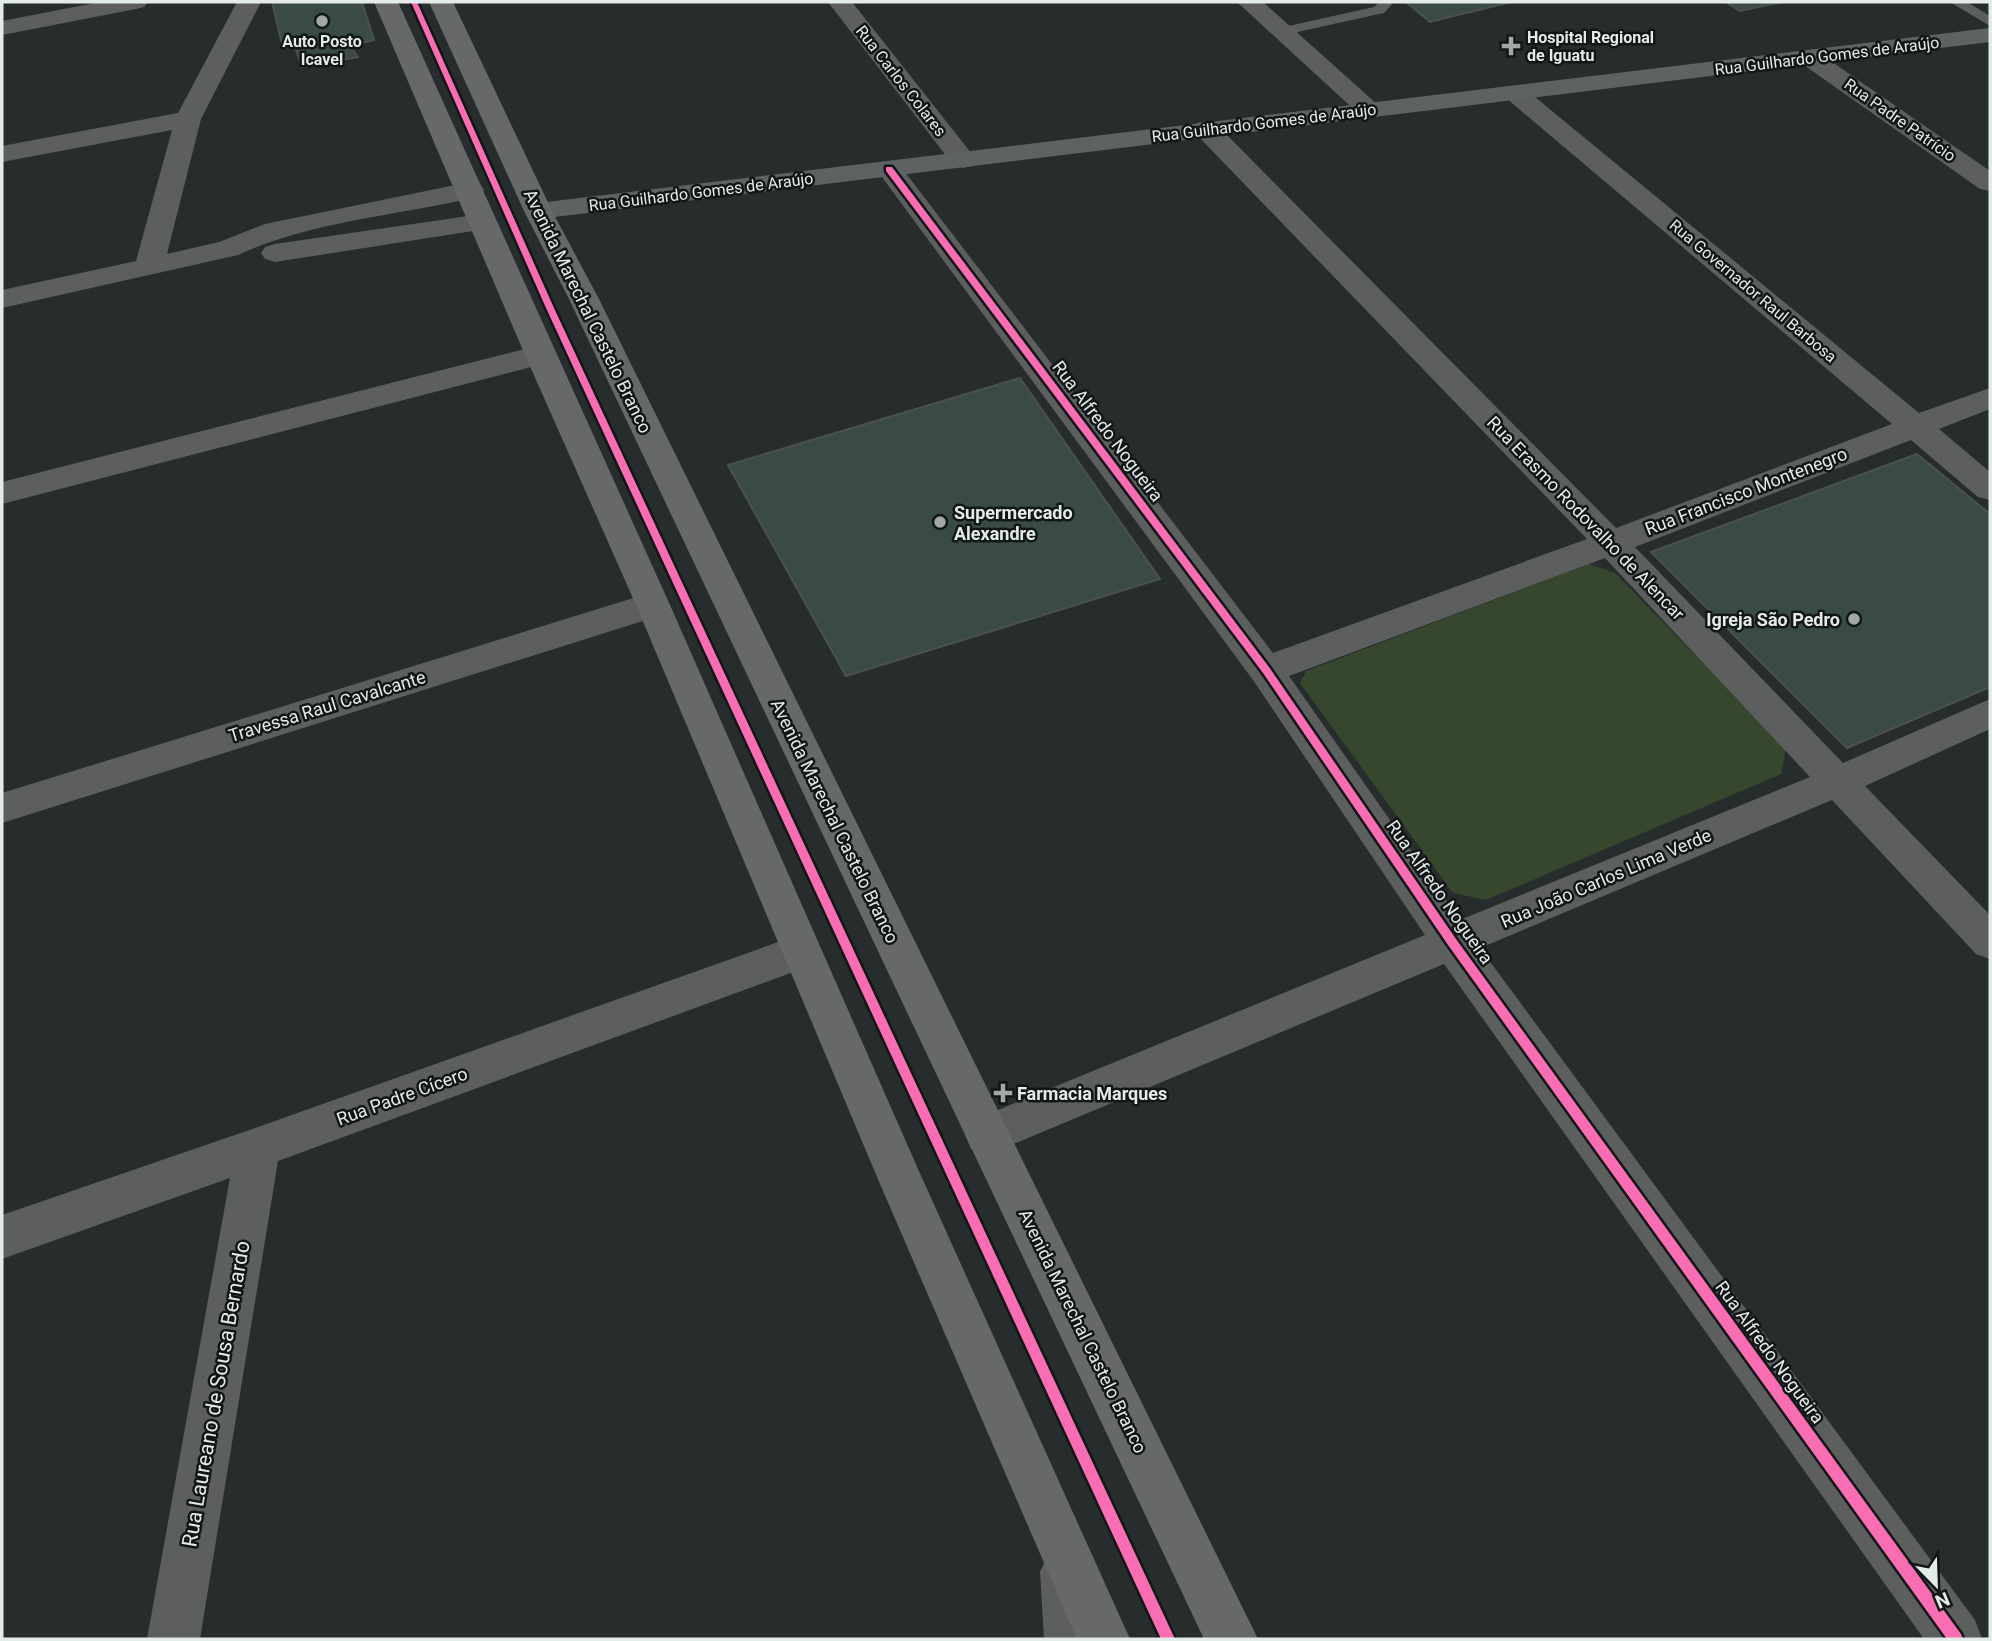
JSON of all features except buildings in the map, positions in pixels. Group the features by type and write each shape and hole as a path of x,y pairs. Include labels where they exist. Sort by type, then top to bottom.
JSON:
{"main road":[{"path":"445,9 392,15 540,355 653,605 801,952 1104,1639"},
{"name":"Avenida Marechal Castelo Branco","path":"445,9 538,211 584,299 1232,1639"}],"street":[{"path":"2,28 136,2"},
{"path":"149,267 188,119 249,2"},
{"name":"Rua Carlos Colares","path":"840,2 963,160"},
{"path":"1249,2 1369,110"},
{"name":"Rua Guilhardo Gomes de Araújo","path":"538,211 1990,35"},
{"name":"Rua Padre Patrício","path":"1810,58 1990,183"},
{"name":"Rua Governador Raul Barbosa","path":"1515,93 1990,489"},
{"path":"2,154 188,119"},
{"name":"Rua Erasmo Rodovalho de Alencar","path":"1206,128 1611,543 1990,942"},
{"name":"Rua Alfredo Nogueira","path":"889,169 1266,670 1452,942 1956,1639"},
{"path":"2,299 228,249 274,253 476,206"},
{"path":"2,493 540,355"},
{"name":"Rua Francisco Montenegro","path":"1266,670 1611,543 1990,398"},
{"name":"Travessa Raul Cavalcante","path":"2,808 653,605"},
{"name":"Rua João Carlos Lima Verde","path":"987,1135 1839,781 1990,713"},
{"name":"Rua Padre Cícero","path":"2,1237 258,1148 801,952"},
{"name":"Rua Laureano de Sousa Bernardo","path":"173,1639 258,1148"},
{"path":"1064,1549 1071,1639"}],"lane":[{"path":"1284,31 1379,9 1387,2"},
{"path":"1957,2 1990,22"}],"green space":[{"path":"1589,564 1615,573 1786,748 1781,774 1486,900 1453,893 1300,683 1306,671"}],"cycle path":[{"path":"414,2 550,308 1168,1639"},
{"path":"889,169 1266,670 1452,942 1956,1639"}],"place":[{"name":"Auto Posto Icavel","path":"322,21"},
{"name":"Hospital Regional de Iguatu","path":"1511,46"},
{"name":"Supermercado Alexandre","path":"940,522"},
{"name":"Igreja São Pedro","path":"1854,619"},
{"name":"Farmacia Marques","path":"1003,1093"}]}
